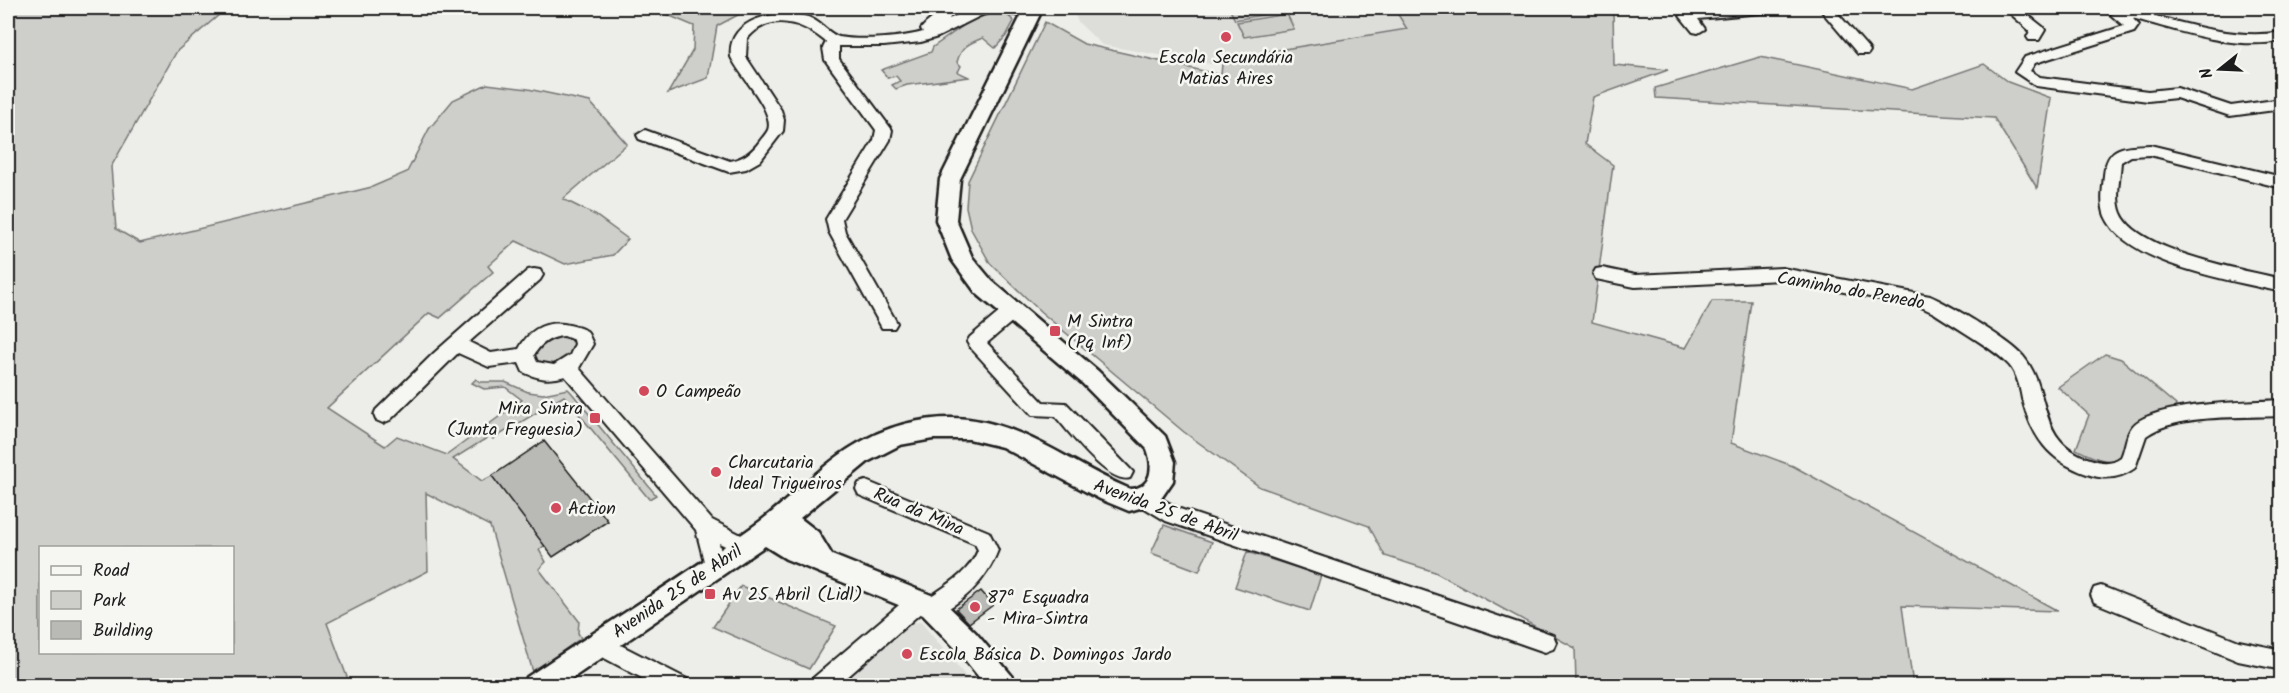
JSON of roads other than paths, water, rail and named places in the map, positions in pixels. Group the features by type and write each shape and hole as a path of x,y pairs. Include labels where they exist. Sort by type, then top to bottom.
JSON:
{"street":[{"path":"895,41 928,29 943,18 949,8"},
{"path":"645,135 729,167 740,166 758,156 777,128 776,115 740,60 737,47 742,35 754,25 778,13 818,27 834,41 895,41 933,34 970,12 988,8"},
{"path":"1001,8 1033,9 950,179 946,219 963,260 984,287 1014,310 1090,377 1157,443 1164,456 1166,469 1155,490 1145,498"},
{"path":"1684,12 1771,8"},
{"path":"1826,8 1863,51"},
{"path":"2011,8 2038,30 2034,37"},
{"path":"2113,11 2197,30 2266,41 2282,36"},
{"path":"2113,11 2132,25 2129,29 2030,60 2022,72 2036,81 2148,96 2177,93 2230,111 2282,104"},
{"path":"1684,12 1698,29"},
{"path":"834,41 831,48 832,60 884,130 882,140 834,219 837,232 888,323"},
{"path":"2282,183 2160,152 2137,150 2121,154 2113,162 2112,210 2126,234 2151,250 2282,286"},
{"name":"Caminho do Penedo","path":"1602,274 1635,281 1782,274 1924,301 1940,308 2014,359 2022,367 2037,423 2060,451 2087,466 2111,470 2125,465 2134,455 2137,435 2143,428 2181,416 2282,408"},
{"path":"383,415 456,344 534,275"},
{"path":"1014,310 976,342 1039,410 1059,408 1105,458 1123,471"},
{"path":"566,329 581,336 584,344 577,360 568,367 542,373 529,367 525,355 535,339 544,333 566,329"},
{"path":"456,344 489,360 525,355"},
{"path":"568,367 705,526 714,567"},
{"name":"Avenida 25 de Abril","path":"537,686 764,532 806,501 837,469 876,445 905,434 936,428 991,433 1117,496 1129,500 1145,498 1173,514 1545,642"},
{"name":"Rua da Mina","path":"820,686 925,604 978,574 984,565 988,550 982,538 866,489"},
{"path":"806,501 815,550"},
{"path":"705,526 764,532 795,551 815,550 925,604 967,642 1003,686"},
{"path":"2101,595 2238,651 2282,660"},
{"path":"599,644 679,686"}],"place":[{"name":"Escola Secundária Matias Aires","path":"1226,37"},
{"name":"M Sintra (Pq Inf)","path":"1055,331"},
{"name":"O Campeão","path":"644,391"},
{"name":"Mira Sintra (Junta Freguesia)","path":"595,418"},
{"name":"Charcutaria Ideal Trigueiros","path":"716,472"},
{"name":"Action","path":"556,508"},
{"name":"Av 25 Abril (Lidl)","path":"710,594"},
{"name":"87ª Esquadra - Mira-Sintra","path":"975,607"},
{"name":"Escola Básica D. Domingos Jardo","path":"907,654"}]}
